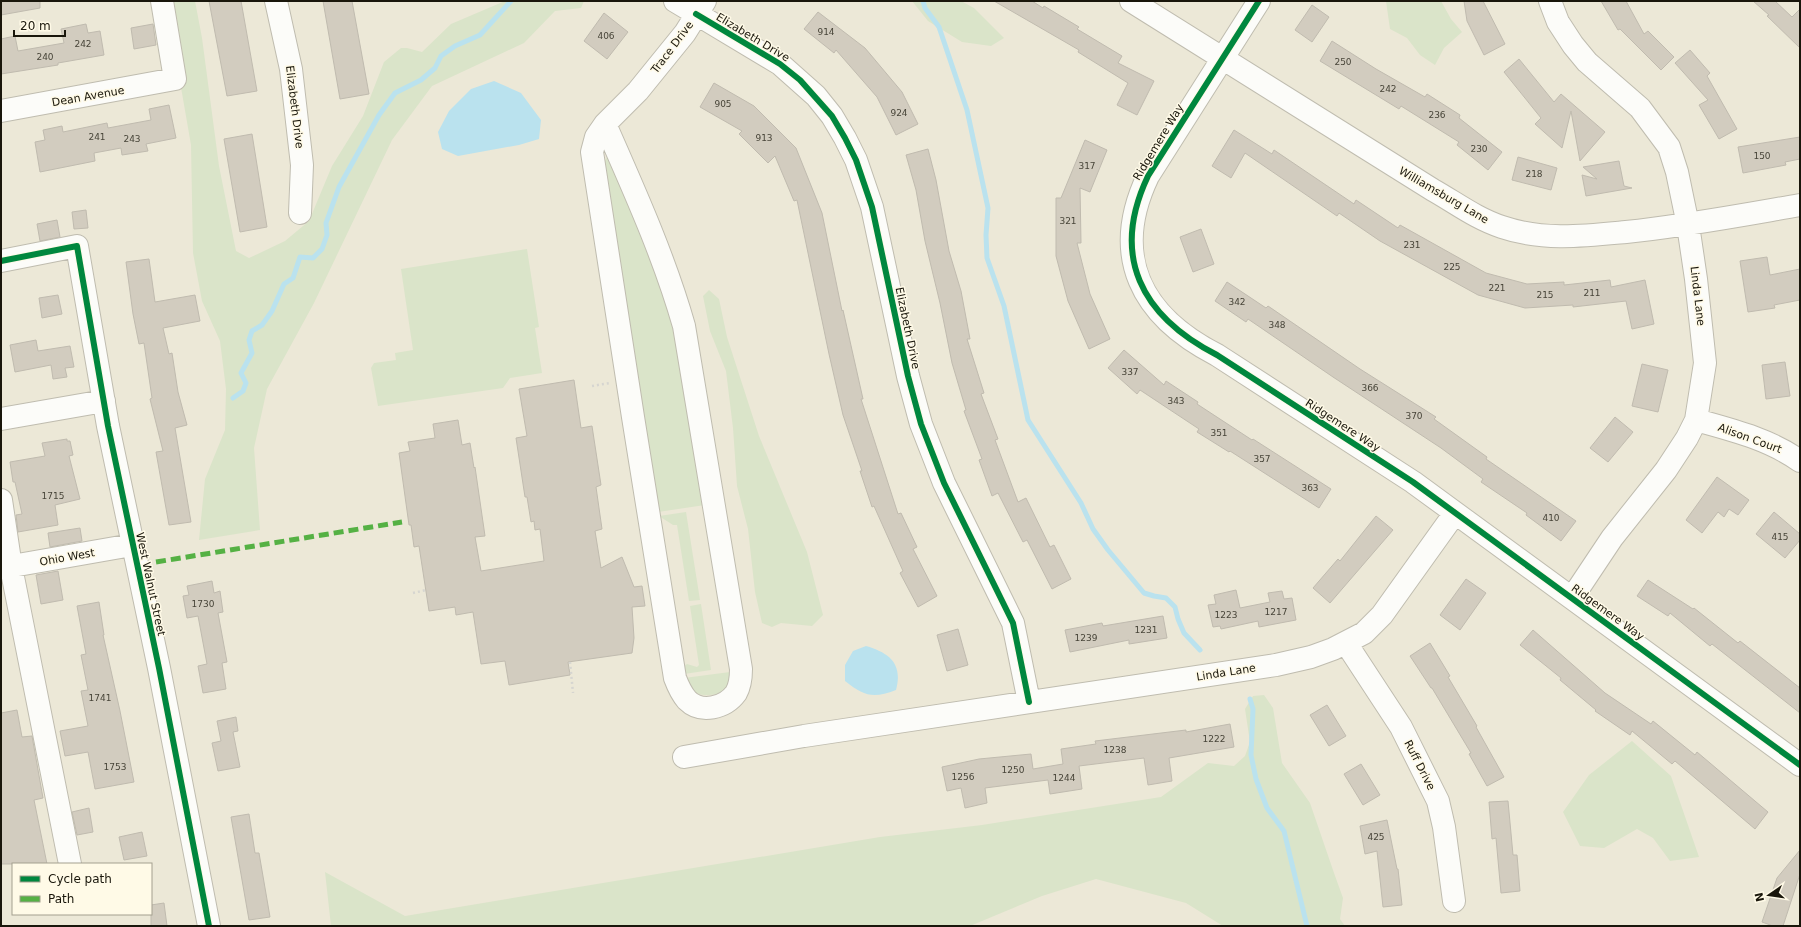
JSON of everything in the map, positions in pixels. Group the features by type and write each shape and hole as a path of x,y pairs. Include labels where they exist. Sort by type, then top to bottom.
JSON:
{"street":[{"name":"Dean Avenue","path":"1,111 175,79 162,1"},
{"name":"Elizabeth Drive","path":"276,1 291,69 302,166 300,213"},
{"name":"Elizabeth Drive","path":"675,1 701,8 800,80 832,116 845,138 856,160 872,207 908,376 921,424 944,483 1013,623 1029,702"},
{"name":"Williamsburg Lane","path":"1131,1 1475,216 1502,227 1532,234 1573,237 1688,225 1800,205"},
{"name":"Ridgemere Way","path":"1259,1 1148,176 1139,194 1134,211 1132,249 1134,263 1144,291 1163,318 1194,343 1217,354 1412,482 1800,765"},
{"name":"Linda Lane","path":"1550,1 1558,22 1573,45 1587,62 1640,108 1669,147 1677,172 1688,225 1697,286 1705,363 1696,420 1666,470 1612,538 1572,598"},
{"name":"Trace Drive","path":"605,124 652,231 671,280 684,326 741,669 739,685 736,692 730,699 715,708 696,706 687,700 680,691 675,678 592,152 596,137 605,124 638,91 685,33 701,8"},
{"name":"West Walnut Street","path":"1,261 77,246 104,401 132,545 159,668 210,926"},
{"path":"1,418 104,401"},
{"name":"Alison Court","path":"1696,420 1737,431 1783,449 1800,461"},
{"path":"1,500 6,568 70,863"},
{"name":"Linda Lane","path":"684,757 804,736 1276,665 1311,657 1346,643 1364,633 1382,615 1455,513"},
{"name":"Ohio West","path":"6,568 132,545"},
{"name":"Ruff Drive","path":"1346,643 1401,727 1440,804 1450,864 1454,901"}],"path":[{"path":"592,386 616,382"},
{"path":"413,593 426,590"},
{"path":"570,662 573,693"}],"green space":[{"path":"166,1 195,1 202,38 219,166 236,251 249,258 285,241 309,221 332,166 363,116 384,62 401,48 422,52 451,24 505,1 584,1 581,8 555,11 524,43 432,86 392,140 314,303 267,389 254,448 260,530 199,540 205,479 225,430 226,389 220,341 202,301 193,253 191,145"},
{"path":"912,1 961,1 974,8 1004,38 991,46 962,42 928,21"},
{"path":"1386,1 1441,1 1451,19 1462,32 1444,48 1435,65 1420,55 1407,38 1390,29"},
{"path":"607,157 609,158 651,257 674,321 705,505 658,512 604,163"},
{"path":"527,249 539,327 535,328 542,373 510,378 503,388 378,406 371,368 374,363 396,360 395,353 413,350 401,269"},
{"path":"709,290 719,299 727,337 759,436 807,552 823,615 812,626 781,623 772,627 762,623 755,592 748,529 737,486 733,428 726,371 710,331 703,296"},
{"path":"686,512 700,600 689,601 677,525 673,525 659,516"},
{"path":"701,604 711,670 684,674 684,666 687,664 697,667 699,665 690,606"},
{"path":"730,672 731,679 729,685 725,690 713,695 694,692 684,678"},
{"path":"1264,695 1273,708 1282,763 1310,803 1343,898 1340,919 1345,926 1223,926 1186,903 1096,879 1042,896 970,926 331,926 325,872 405,916 880,837 982,825 1161,797 1208,763 1234,766 1245,756 1250,742 1245,709 1253,696"},
{"path":"1632,741 1671,776 1699,857 1670,861 1653,838 1637,829 1604,848 1580,846 1563,812 1589,775"}],"water":[{"path":"494,81 521,93 541,120 539,139 519,145 458,156 442,149 438,132 449,111 471,89"},
{"path":"866,646 882,652 893,661 898,673 896,690 875,695 863,693 845,681 845,665 853,651"}],"building":[{"path":"1,1 40,1 40,8 1,15"},
{"path":"209,1 241,1 257,91 227,96"},
{"path":"323,1 352,1 369,94 340,99"},
{"path":"994,1 1032,1 1043,8 1044,6 1079,27 1077,29 1122,56 1118,63 1154,81 1137,115 1117,105 1128,83 1078,52 1079,50"},
{"path":"1464,1 1483,1 1505,44 1484,55 1467,21"},
{"path":"1601,1 1626,1 1644,34 1648,31 1674,57 1661,70 1620,29 1618,30"},
{"path":"1753,1 1775,1 1792,17 1800,9 1800,48 1767,16 1769,15"},
{"path":"1312,5 1329,17 1312,42 1295,30"},
{"path":"818,12 865,48 902,92 918,124 896,135 877,97 836,50 834,53 804,29"},
{"path":"604,13 628,32 607,59 584,41"},
{"path":"86,24 88,33 100,31 104,55 58,63 58,65 1,74 1,39 15,36 18,51 64,43 61,29"},
{"path":"153,24 156,45 134,49 131,28"},
{"path":"1332,41 1376,69 1425,97 1427,94 1460,115 1459,118 1502,152 1488,170 1457,145 1459,142 1401,106 1399,109 1320,61"},
{"path":"1690,50 1710,73 1707,76 1737,129 1719,139 1699,105 1708,100 1675,63"},
{"path":"1519,59 1554,102 1561,94 1605,132 1580,161 1571,111 1562,148 1535,124 1541,118 1504,72"},
{"path":"714,83 754,106 796,148 822,213 842,311 843,310 863,399 861,399 898,514 901,513 917,547 913,549 937,596 918,607 900,573 903,571 874,506 872,507 860,471 862,471 843,415 797,200 794,201 775,156 768,163 739,134 742,131 700,107"},
{"path":"169,105 176,138 146,144 148,151 122,155 121,148 94,153 95,161 40,172 35,142 45,140 43,130 62,126 63,132 107,123 108,128 151,120 149,109"},
{"path":"1234,130 1272,154 1274,150 1354,204 1356,200 1398,228 1400,225 1486,273 1527,284 1564,282 1564,285 1610,280 1611,287 1645,280 1654,324 1632,329 1626,301 1573,307 1573,305 1525,308 1478,295 1380,241 1339,213 1337,216 1245,153 1231,178 1212,166"},
{"path":"252,134 267,227 240,232 224,139"},
{"path":"1800,137 1800,159 1785,162 1786,165 1743,173 1738,147"},
{"path":"1085,140 1107,150 1090,192 1080,188 1081,243 1077,243 1090,294 1110,339 1089,349 1068,301 1056,256 1056,198 1061,198"},
{"path":"928,149 936,180 949,251 961,291 970,339 967,339 984,393 981,394 998,439 995,440 1018,502 1026,498 1050,547 1054,545 1071,579 1052,589 1027,540 1023,542 998,493 992,496 979,460 982,459 964,411 966,410 952,363 940,303 925,241 916,190 906,155"},
{"path":"1518,157 1557,168 1551,190 1512,180"},
{"path":"1619,161 1624,186 1632,188 1586,196 1582,175 1597,179 1583,167"},
{"path":"86,210 88,228 74,229 72,212"},
{"path":"57,220 60,237 40,241 37,224"},
{"path":"1201,229 1214,264 1193,272 1180,237"},
{"path":"1767,257 1770,275 1800,269 1800,300 1774,305 1775,308 1748,312 1740,261"},
{"path":"149,259 155,302 195,295 200,321 163,328 169,354 172,353 178,392 187,425 175,428 191,522 169,525 156,452 163,451 150,399 152,398 144,343 139,344 133,314 126,262"},
{"path":"1227,282 1266,308 1268,306 1360,369 1436,417 1434,419 1487,457 1486,459 1576,521 1561,541 1526,515 1527,513 1481,482 1483,479 1441,448 1248,319 1246,322 1215,301"},
{"path":"58,295 62,314 42,318 39,298"},
{"path":"36,340 38,351 70,346 74,367 65,368 67,377 53,379 51,365 15,372 10,345"},
{"path":"1124,350 1164,385 1166,381 1198,402 1197,404 1252,440 1253,439 1331,489 1319,508 1230,451 1229,452 1197,432 1199,429 1140,390 1137,394 1108,368"},
{"path":"1785,362 1790,396 1766,399 1762,365"},
{"path":"1642,364 1668,370 1658,412 1632,406"},
{"path":"574,380 581,428 592,426 601,485 596,487 602,529 595,531 601,568 622,557 634,587 642,586 645,606 632,607 634,638 632,653 568,662 570,675 509,685 505,661 481,664 473,612 456,615 455,607 429,611 419,546 414,547 411,525 409,525 399,453 410,451 408,442 435,438 433,424 458,420 462,445 470,443 474,468 475,467 485,536 475,537 481,571 544,561 540,529 535,530 534,521 531,522 527,497 525,497 516,438 527,436 519,389"},
{"path":"1615,417 1633,432 1608,462 1590,448"},
{"path":"67,439 67,441 70,441 73,455 69,456 80,499 55,505 58,525 18,532 16,515 22,514 15,482 13,482 10,462 45,456 42,443"},
{"path":"1717,477 1749,500 1738,515 1729,509 1724,517 1718,512 1702,533 1686,520"},
{"path":"1774,512 1800,534 1800,540 1785,558 1756,534"},
{"path":"1376,516 1393,530 1330,603 1313,588 1338,559 1340,561"},
{"path":"80,528 82,541 50,547 48,533"},
{"path":"58,571 63,600 41,604 36,575"},
{"path":"1466,579 1486,593 1460,630 1440,615"},
{"path":"1648,580 1693,609 1694,608 1738,643 1740,641 1800,688 1800,713 1712,644 1710,646 1670,613 1668,616 1637,596"},
{"path":"212,581 214,593 220,591 223,612 218,613 227,662 222,663 226,689 203,693 198,666 207,664 198,616 187,618 183,596 189,595 187,586"},
{"path":"1236,590 1240,608 1270,602 1268,593 1282,591 1284,599 1292,598 1296,620 1259,627 1258,621 1221,629 1220,626 1213,627 1208,605 1216,604 1214,595"},
{"path":"99,602 103,635 134,782 95,789 88,752 65,756 60,731 88,726 81,691 88,690 81,655 86,654 77,606"},
{"path":"1163,616 1167,638 1129,644 1129,640 1070,652 1065,630 1102,623 1103,626"},
{"path":"958,629 968,665 947,671 937,635"},
{"path":"1533,630 1605,693 1651,724 1653,721 1695,755 1697,752 1768,812 1755,829 1675,761 1672,764 1632,731 1630,735 1595,711 1596,710 1560,680 1561,678 1520,645"},
{"path":"1430,643 1450,676 1448,677 1477,726 1476,727 1504,777 1487,786 1469,754 1471,753 1432,688 1410,656"},
{"path":"1327,705 1346,736 1329,746 1310,715"},
{"path":"17,710 22,737 32,736 43,798 34,800 47,863 1,864 1,713"},
{"path":"236,717 238,731 233,732 240,767 218,771 212,743 221,741 217,721"},
{"path":"1230,724 1234,747 1169,758 1172,781 1148,785 1144,758 1079,766 1082,789 1050,794 1048,780 985,788 987,803 965,808 961,788 947,791 942,767 979,759 1031,754 1033,769 1063,764 1061,749 1096,744 1095,741 1186,730 1186,732"},
{"path":"1361,764 1380,795 1363,805 1344,774"},
{"path":"1508,801 1513,855 1517,855 1520,891 1501,893 1496,838 1492,839 1489,802"},
{"path":"89,808 93,832 77,835 72,812"},
{"path":"249,814 255,853 259,853 270,917 249,920 231,817"},
{"path":"1387,820 1398,869 1402,905 1383,907 1377,851 1365,854 1360,826"},
{"path":"142,832 147,856 124,860 119,837"},
{"path":"1800,850 1800,874 1783,926 1773,926 1762,922 1777,878"},
{"path":"164,903 167,926 151,926 152,905"}],"waterway":[{"path":"233,398 243,391 246,383 241,373 252,353 249,340 252,331 262,325 272,311 284,284 293,278 300,257 313,258 322,249 327,235 326,223 339,187 379,115 395,93 421,80 435,68 441,56 455,46 480,35 511,1"},
{"path":"923,1 925,8 939,27 967,110 988,208 986,235 987,258 1004,306 1028,420 1081,503 1093,529 1108,550 1144,593 1166,598 1175,607 1184,633 1200,650"},
{"path":"1250,699 1253,709 1251,755 1256,779 1267,808 1284,831 1307,926"}],"marked path":[{"path":"156,562 402,522"}],"cycle path":[{"path":"1259,1 1148,176 1137,205 1132,232 1133,258 1140,281 1152,302 1169,322 1191,339 1413,482 1800,765"},
{"path":"696,14 780,64 800,80 832,116 856,160 872,207 908,376 921,424 944,483 1013,623 1029,702"},
{"path":"1,261 77,246 108,426 159,668 209,926"}]}
